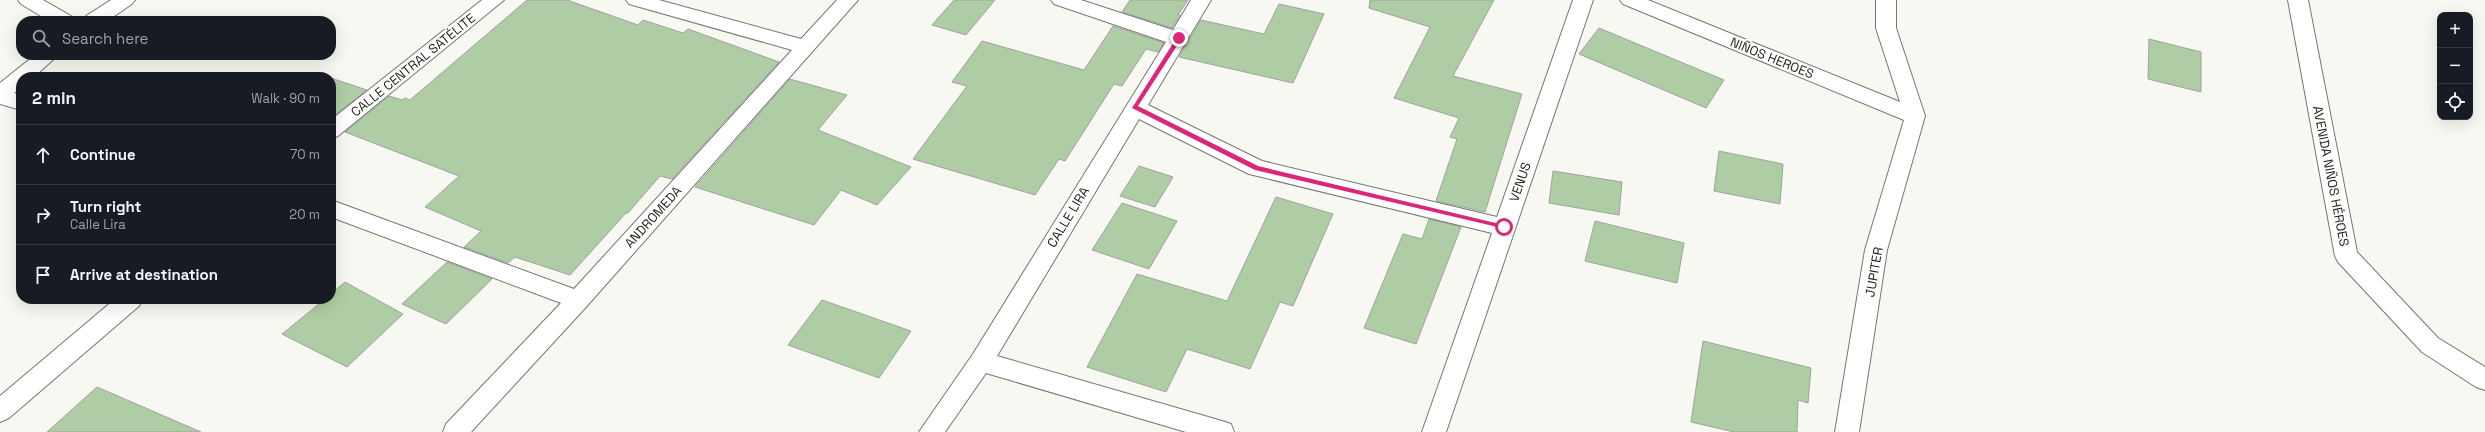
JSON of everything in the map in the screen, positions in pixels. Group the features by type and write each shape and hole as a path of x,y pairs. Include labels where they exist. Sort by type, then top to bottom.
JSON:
{"street":[{"path":"28,0 55,16"},
{"path":"101,16 125,0"},
{"name":"CALLE CENTRAL SATÉLITE","path":"336,127 494,0"},
{"path":"636,0 805,48"},
{"name":"ANDROMEDA","path":"455,432 578,300 848,0"},
{"path":"1061,0 1179,38"},
{"name":"CALLE LIRA","path":"931,432 980,361 1134,107 1179,38 1201,0"},
{"name":"VENUS","path":"1434,432 1583,0"},
{"name":"NIÑOS HEROES","path":"1630,0 1915,116"},
{"path":"1886,0 1886,28 1915,116"},
{"name":"AVENIDA NIÑOS HÉROES","path":"2298,0 2346,256 2430,345 2485,380"},
{"path":"28,72 42,60"},
{"path":"16,82 0,95 16,101"},
{"path":"1134,107 1257,168 1504,227"},
{"name":"JUPITER","path":"1847,432 1876,250 1915,116"},
{"path":"336,210 578,300"},
{"path":"0,412 125,304"},
{"path":"980,361 1222,432"}],"building":[{"path":"527,0 567,0 638,25 643,20 683,33 688,29 779,62 672,179 660,176 628,213 626,213 570,275 515,257 508,263 464,247 481,231 425,207 459,176 345,132 389,96 402,100 405,98 410,100"},
{"path":"954,0 995,0 966,35 932,25"},
{"path":"1130,0 1188,0 1178,15 1180,15 1172,28 1122,12"},
{"path":"1370,0 1494,0 1453,76 1522,94 1485,212 1436,201 1457,139 1450,137 1459,118 1394,98 1430,27 1369,8"},
{"path":"1279,4 1324,14 1293,83 1179,57 1201,20 1264,34"},
{"path":"1113,26 1164,43 1158,52 1146,49 1122,86 1114,84 1065,161 1059,159 1035,195 913,159 967,86 952,82 982,41 1084,70"},
{"path":"1599,28 1724,80 1706,108 1579,54"},
{"path":"2149,39 2201,52 2201,92 2148,79"},
{"path":"790,79 847,95 818,130 911,167 877,205 841,190 814,225 695,187"},
{"path":"336,80 367,90 336,114"},
{"path":"1719,151 1783,164 1780,204 1714,191"},
{"path":"1139,166 1173,177 1155,207 1120,196"},
{"path":"1553,171 1622,182 1619,215 1549,203"},
{"path":"1276,197 1333,214 1293,306 1280,302 1250,369 1187,349 1166,392 1087,367 1137,274 1227,301"},
{"path":"1122,203 1177,221 1149,269 1092,250"},
{"path":"1429,219 1461,227 1416,344 1364,328 1403,234 1422,239"},
{"path":"1595,221 1684,243 1677,283 1585,261"},
{"path":"447,262 492,279 446,324 402,304"},
{"path":"345,282 403,314 347,367 282,334 319,304 336,304 336,290"},
{"path":"822,300 911,331 879,378 788,345"},
{"path":"1703,341 1811,368 1808,403 1798,400 1797,432 1734,432 1691,422"},
{"path":"97,387 201,432 47,432"}],"route":[{"path":"1179,38 1134,107 1257,168 1504,227"}]}
